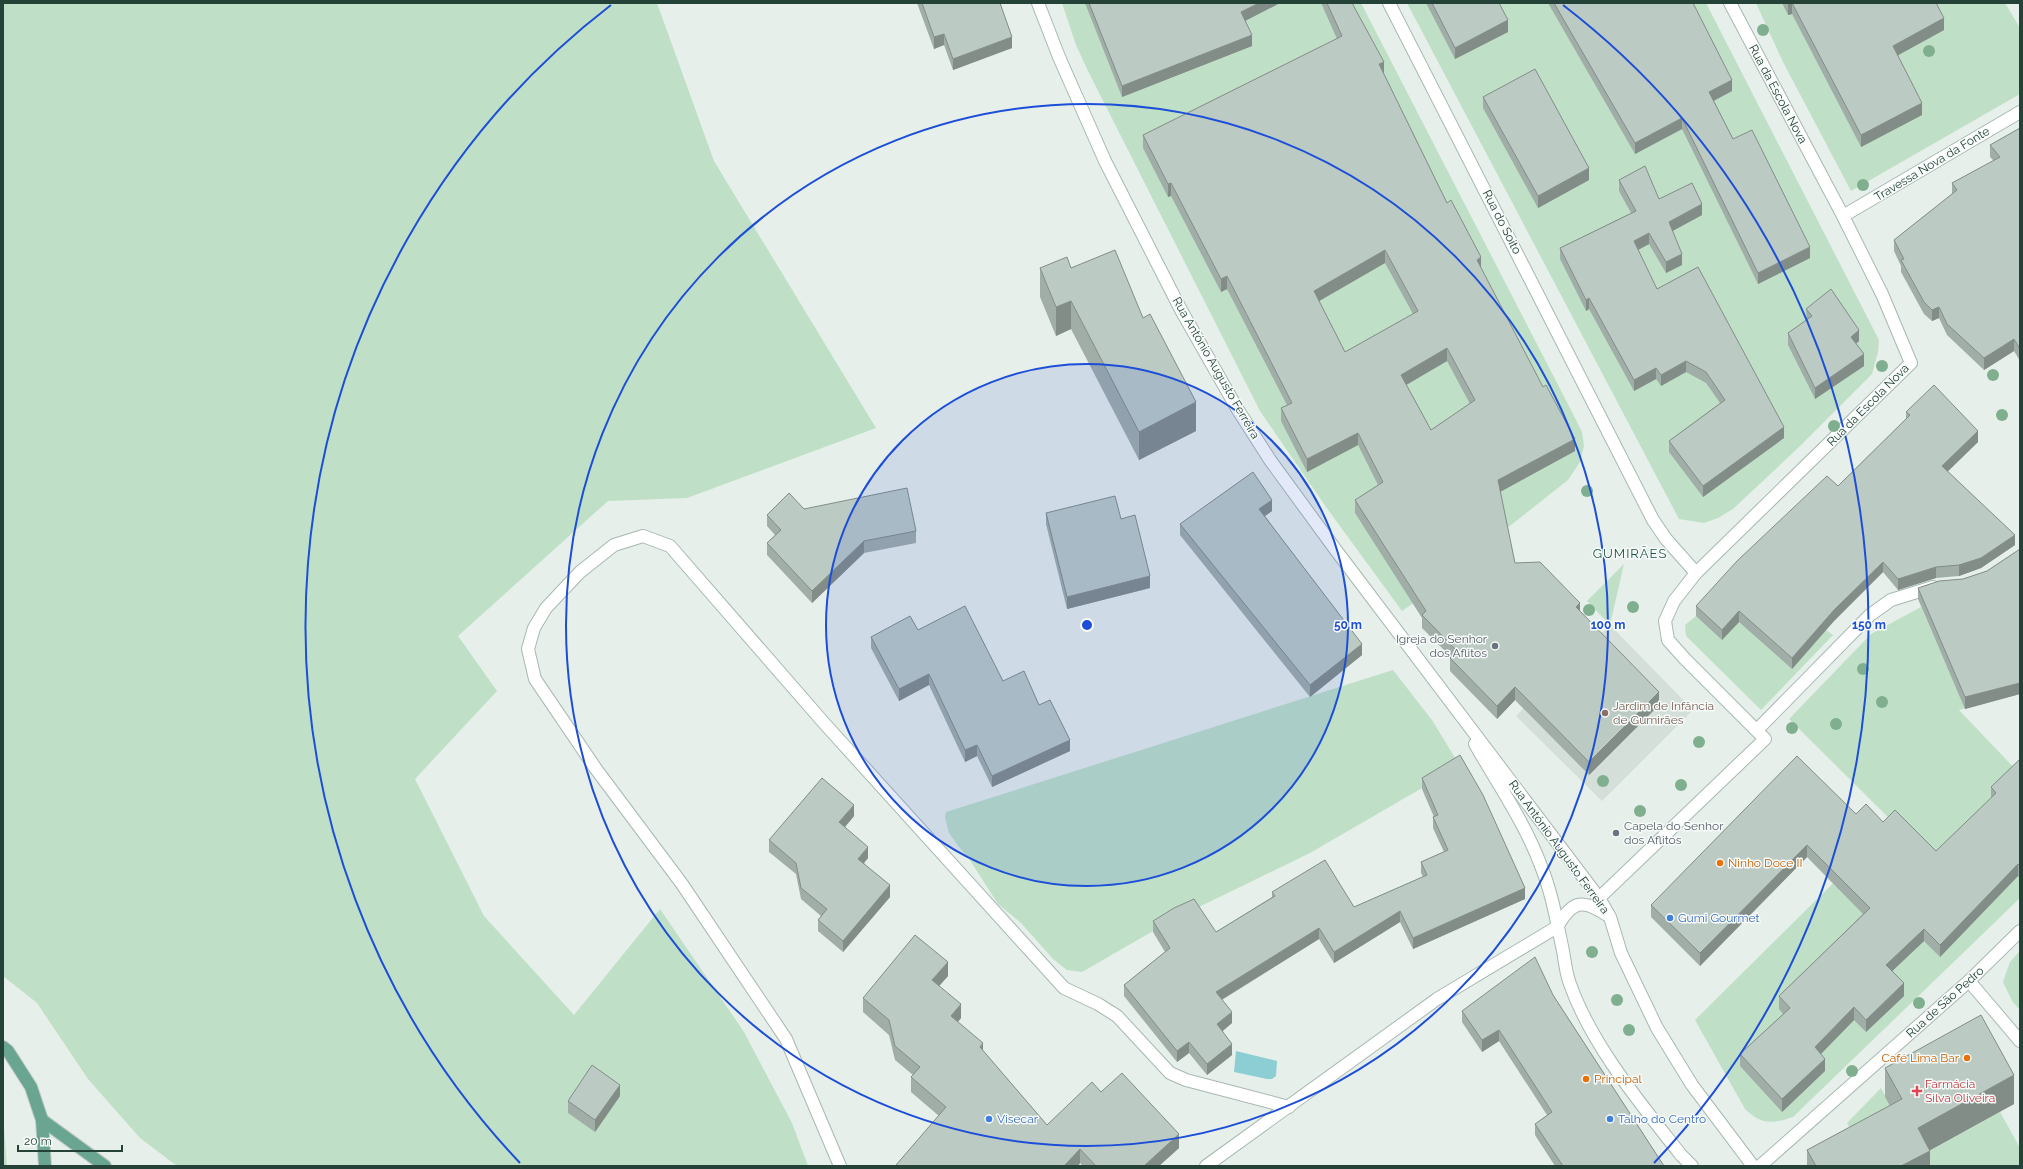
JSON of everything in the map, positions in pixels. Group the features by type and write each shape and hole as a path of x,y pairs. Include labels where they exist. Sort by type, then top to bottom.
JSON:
{"main road":[{"path":"3,1047 8,1051 31,1087 42,1120 45,1166"},
{"path":"42,1120 105,1166"}],"street":[{"name":"Rua António Augusto Ferreira","path":"1038,3 1059,57 1105,161 1153,258 1208,360 1270,460 1599,898 1610,917 1621,953 1657,1028 1692,1085 1753,1166"},
{"name":"Rua do Soito","path":"1389,3 1653,520 1666,539 1696,573"},
{"name":"Rua da Escola Nova","path":"1730,3 1843,216 1882,294 1911,363 1696,573 1674,601 1665,621 1668,640 1684,659 1757,730"},
{"name":"Travessa Nova da Fonte","path":"1843,216 2020,112"},
{"path":"840,1166 786,1040 682,884 596,769 534,679 528,649 534,628 546,608 580,572 614,545 643,536 670,546 824,723 1064,988 1098,1004 1117,1016 1170,1073 1186,1080 1289,1107"},
{"path":"1599,898 1765,738 1757,730 1870,615 1891,600 1945,585"},
{"name":"Rua António Augusto Ferreira","path":"1450,699 1518,818 1542,867 1569,983 1597,1038 1653,1119 1692,1166"},
{"path":"1206,1166 1437,999 1557,927 1566,912 1574,906 1585,903 1594,906 1610,917"},
{"name":"Rua de São Pedro","path":"1760,1166 1969,981 2020,931"},
{"path":"1969,981 2020,1041"}],"shaded area":[{"name":"Jardim de Infância de Gumirães","path":"1610,625 1693,710 1602,801 1516,716"}],"green space":[{"path":"3,3 657,3 714,161 876,428 687,498 608,501 458,636 497,691 415,779 484,916 574,1015 660,909 744,1032 792,1123 808,1166 177,1166 140,1138 88,1079 37,1003 3,976"},
{"path":"1062,3 1361,3 1572,412 1582,432 1584,446 1580,462 1568,480 1511,525 1479,547 1482,555 1402,611 1326,507 1260,411 1087,69 1076,45"},
{"path":"1407,3 1706,3 1879,340 1878,352 1872,374 1797,449 1733,509 1718,518 1704,523 1679,519"},
{"path":"1756,3 2005,3 2020,28 2020,94 1851,191 1783,62"},
{"path":"1624,564 1610,625 1587,601"},
{"path":"1921,607 1946,664 2020,694 1959,710 2020,774 2020,898 1793,1117 1768,1122 1757,1118 1745,1109 1695,1020 1894,823 1789,719 1871,634"},
{"path":"1696,616 1826,630 1833,635 1761,710 1686,636 1685,625"},
{"path":"1393,670 1432,720 1460,766 1310,853 1174,919 1082,972 1067,970 1053,959 1021,923 998,904 968,857 949,833 945,818 946,812"},
{"path":"2020,951 2020,1010 2012,1001 2003,982 2010,962"},
{"path":"1881,1088 1902,1128 1861,1150 1847,1123"},
{"path":"2000,1112 2020,1148 2020,1166 1931,1166 1924,1154"},
{"path":"3,1126 4,1128 7,1166 3,1166"}],"water":[{"path":"1236,1051 1277,1061 1276,1076 1272,1079 1267,1079 1234,1072"}],"building":[{"path":"922,3 1000,3 1012,37 953,59 944,34 934,37"},
{"path":"1089,3 1259,3 1241,12 1252,35 1122,86"},
{"path":"1327,3 1352,3 1384,62 1379,64 1447,203 1451,200 1481,257 1477,260 1543,387 1546,385 1575,439 1498,480 1515,563 1540,562 1580,603 1576,607 1659,692 1589,762 1515,687 1497,706 1450,658 1457,651 1422,615 1426,611 1355,500 1383,482 1358,433 1307,459 1281,408 1292,403 1227,276 1221,279 1171,183 1168,184 1143,135 1342,36","holes":["1385,250 1418,311 1345,352 1314,291","1447,348 1475,400 1431,430 1401,375"]},
{"path":"1432,3 1499,3 1508,20 1455,48"},
{"path":"1554,3 1693,3 1732,80 1709,92 1733,139 1752,130 1810,247 1758,273 1682,118 1635,143"},
{"path":"1792,3 1936,3 1944,18 1893,46 1922,103 1861,135"},
{"path":"1535,69 1589,168 1538,196 1483,97"},
{"path":"2020,128 2020,349 2014,339 1984,358 1947,324 1939,307 1932,310 1924,302 1901,260 1904,259 1894,240 1957,190 1952,183 2000,157 1990,145"},
{"path":"1645,166 1659,199 1692,183 1702,204 1669,222 1682,254 1666,262 1649,233 1634,241 1657,289 1698,267 1784,427 1703,486 1669,441 1725,400 1706,372 1686,361 1661,375 1656,368 1634,380 1589,298 1586,300 1560,248 1636,211 1619,180"},
{"path":"1115,250 1143,318 1150,314 1196,402 1139,432 1071,301 1056,307 1040,268 1067,257 1071,268"},
{"path":"1831,289 1859,330 1851,337 1864,354 1815,388 1788,333 1812,316 1806,309"},
{"path":"1934,385 1978,431 1942,466 2015,535 1981,558 1959,565 1936,567 1898,579 1883,562 1834,610 1792,658 1739,611 1722,630 1696,606 1737,561 1827,476 1838,486 1910,415 1906,412"},
{"path":"1253,472 1272,500 1259,509 1362,644 1310,685 1180,524"},
{"path":"907,488 916,531 864,541 812,591 767,543 781,530 767,515 789,493 804,509"},
{"path":"1115,496 1121,519 1135,515 1150,576 1067,597 1046,513"},
{"path":"2020,549 2020,683 1965,697 1918,588 1939,581 1963,579 1987,571"},
{"path":"965,606 1003,681 1024,671 1039,705 1050,700 1070,740 992,776 977,745 965,750 929,674 899,689 871,637 910,616 918,630"},
{"path":"1460,755 1483,795 1525,888 1413,938 1400,911 1334,952 1319,928 1216,992 1232,1012 1217,1024 1232,1044 1207,1064 1189,1042 1177,1051 1124,985 1170,948 1153,921 1174,908 1194,899 1216,932 1275,896 1272,892 1325,860 1354,907 1427,875 1421,862 1448,850 1433,817 1438,815 1422,778"},
{"path":"1797,756 1856,814 1866,804 1883,822 1895,810 1936,851 1996,793 1991,787 2020,759 2020,866 2018,864 1940,945 1924,929 1886,965 1904,983 1866,1020 1854,1007 1815,1047 1825,1059 1782,1099 1740,1054 1790,1008 1779,996 1870,908 1807,845 1700,953 1651,905"},
{"path":"822,778 854,805 839,822 868,847 858,859 890,885 843,941 818,920 827,909 801,888 796,863 769,840"},
{"path":"915,935 948,962 932,980 961,1004 951,1016 983,1043 980,1047 1047,1125 1092,1082 1101,1092 1122,1073 1179,1134 1144,1166 1096,1166 1080,1149 1064,1166 897,1166 896,1165 946,1107 911,1077 920,1067 895,1046 889,1020 863,998"},
{"path":"1535,957 1553,995 1664,1166 1563,1166 1535,1124 1552,1112 1499,1030 1482,1040 1462,1011"},
{"path":"1981,1015 2014,1075 1918,1128 1930,1151 1901,1166 1816,1166 1807,1150 1902,1099 1885,1068"},
{"path":"592,1065 620,1085 595,1120 568,1101"}],"place":[{"name":"Igreja do Senhor dos Aflitos","path":"1495,646"},
{"name":"Jardim de Infância de Gumirães","path":"1605,713"},
{"name":"Capela do Senhor dos Aflitos","path":"1616,833"},
{"name":"Ninho Doce II","path":"1720,863"},
{"name":"Gumi Gourmet","path":"1670,918"},
{"name":"Café Lima Bar","path":"1967,1058"},
{"name":"Principal","path":"1586,1079"},
{"name":"Farmácia Silva Oliveira","path":"1917,1091"},
{"name":"Visecar","path":"989,1119"},
{"name":"Talho do Centro","path":"1610,1119"}],"district":[{"name":"GUMIRÃES","path":"1630,553"}]}
